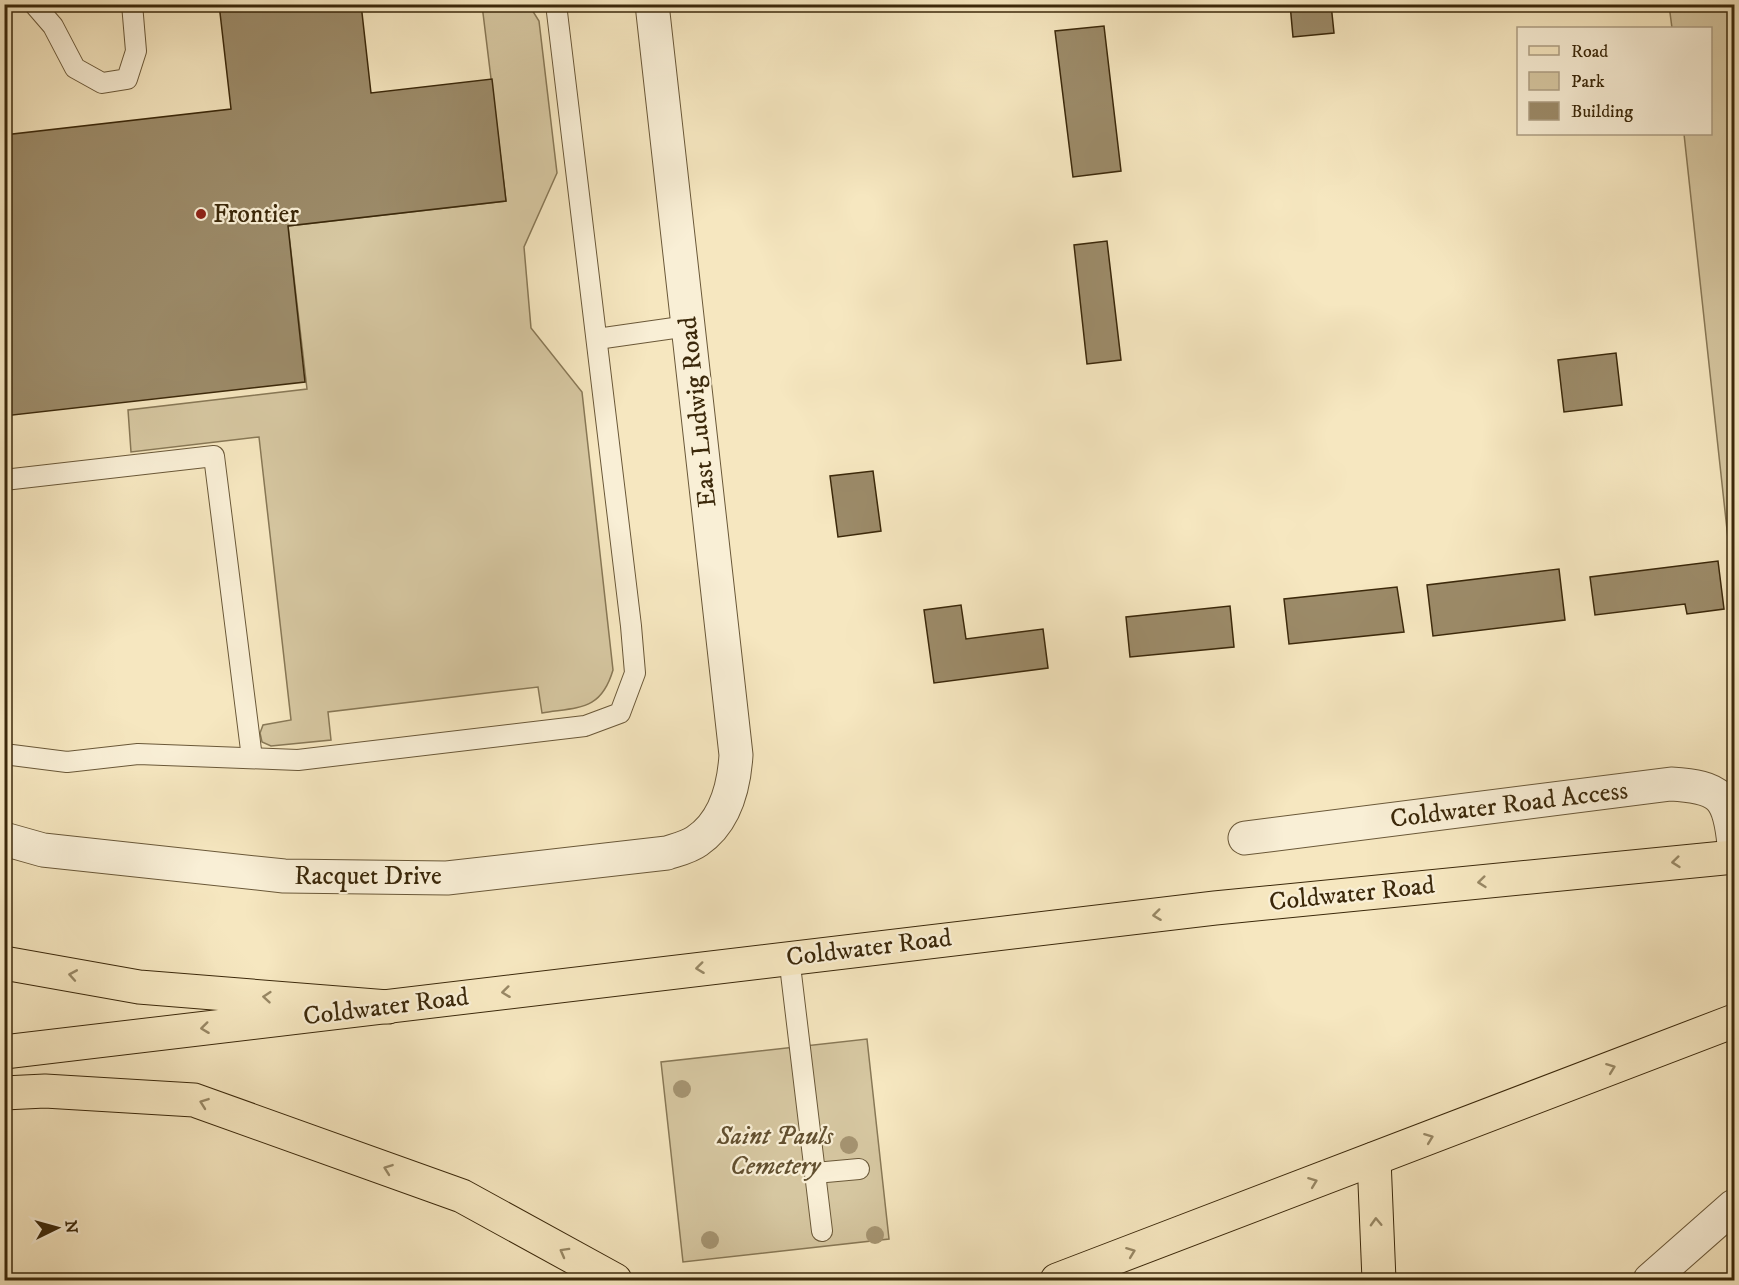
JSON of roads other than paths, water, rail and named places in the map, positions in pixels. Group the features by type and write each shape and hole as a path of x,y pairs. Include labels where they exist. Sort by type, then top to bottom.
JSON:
{"main road":[{"name":"Coldwater Road","path":"4,1052 1215,908 1734,857"},
{"path":"4,963 139,987 388,1007"},
{"path":"1057,1281 1734,1021"},
{"path":"4,1093 45,1091 194,1100 462,1196 615,1281"},
{"path":"1374,1159 1379,1281"}],"street":[{"name":"East Ludwig Road","path":"652,4 736,755 735,780 720,816"},
{"name":"Coldwater Road Access","path":"1245,838 1671,784 1693,785 1720,796 1730,809 1734,844"},
{"name":"Racquet Drive","path":"4,839 42,849 284,876 447,878 667,853 697,841 720,816"},
{"path":"1650,1281 1734,1206"}],"lane":[{"path":"34,4 53,26 75,68 102,83 127,79 136,51 132,4"},
{"path":"4,754 67,762 138,754 298,759 585,726 620,713 635,674 556,4"},
{"path":"597,339 688,326"},
{"path":"4,480 214,456 252,758"},
{"path":"789,957 822,1231"},
{"path":"815,1173 859,1169"}],"place":[{"name":"Frontier","path":"201,214"}],"park label":[{"name":"Saint Pauls Cemetery","path":"775,1151"}]}
